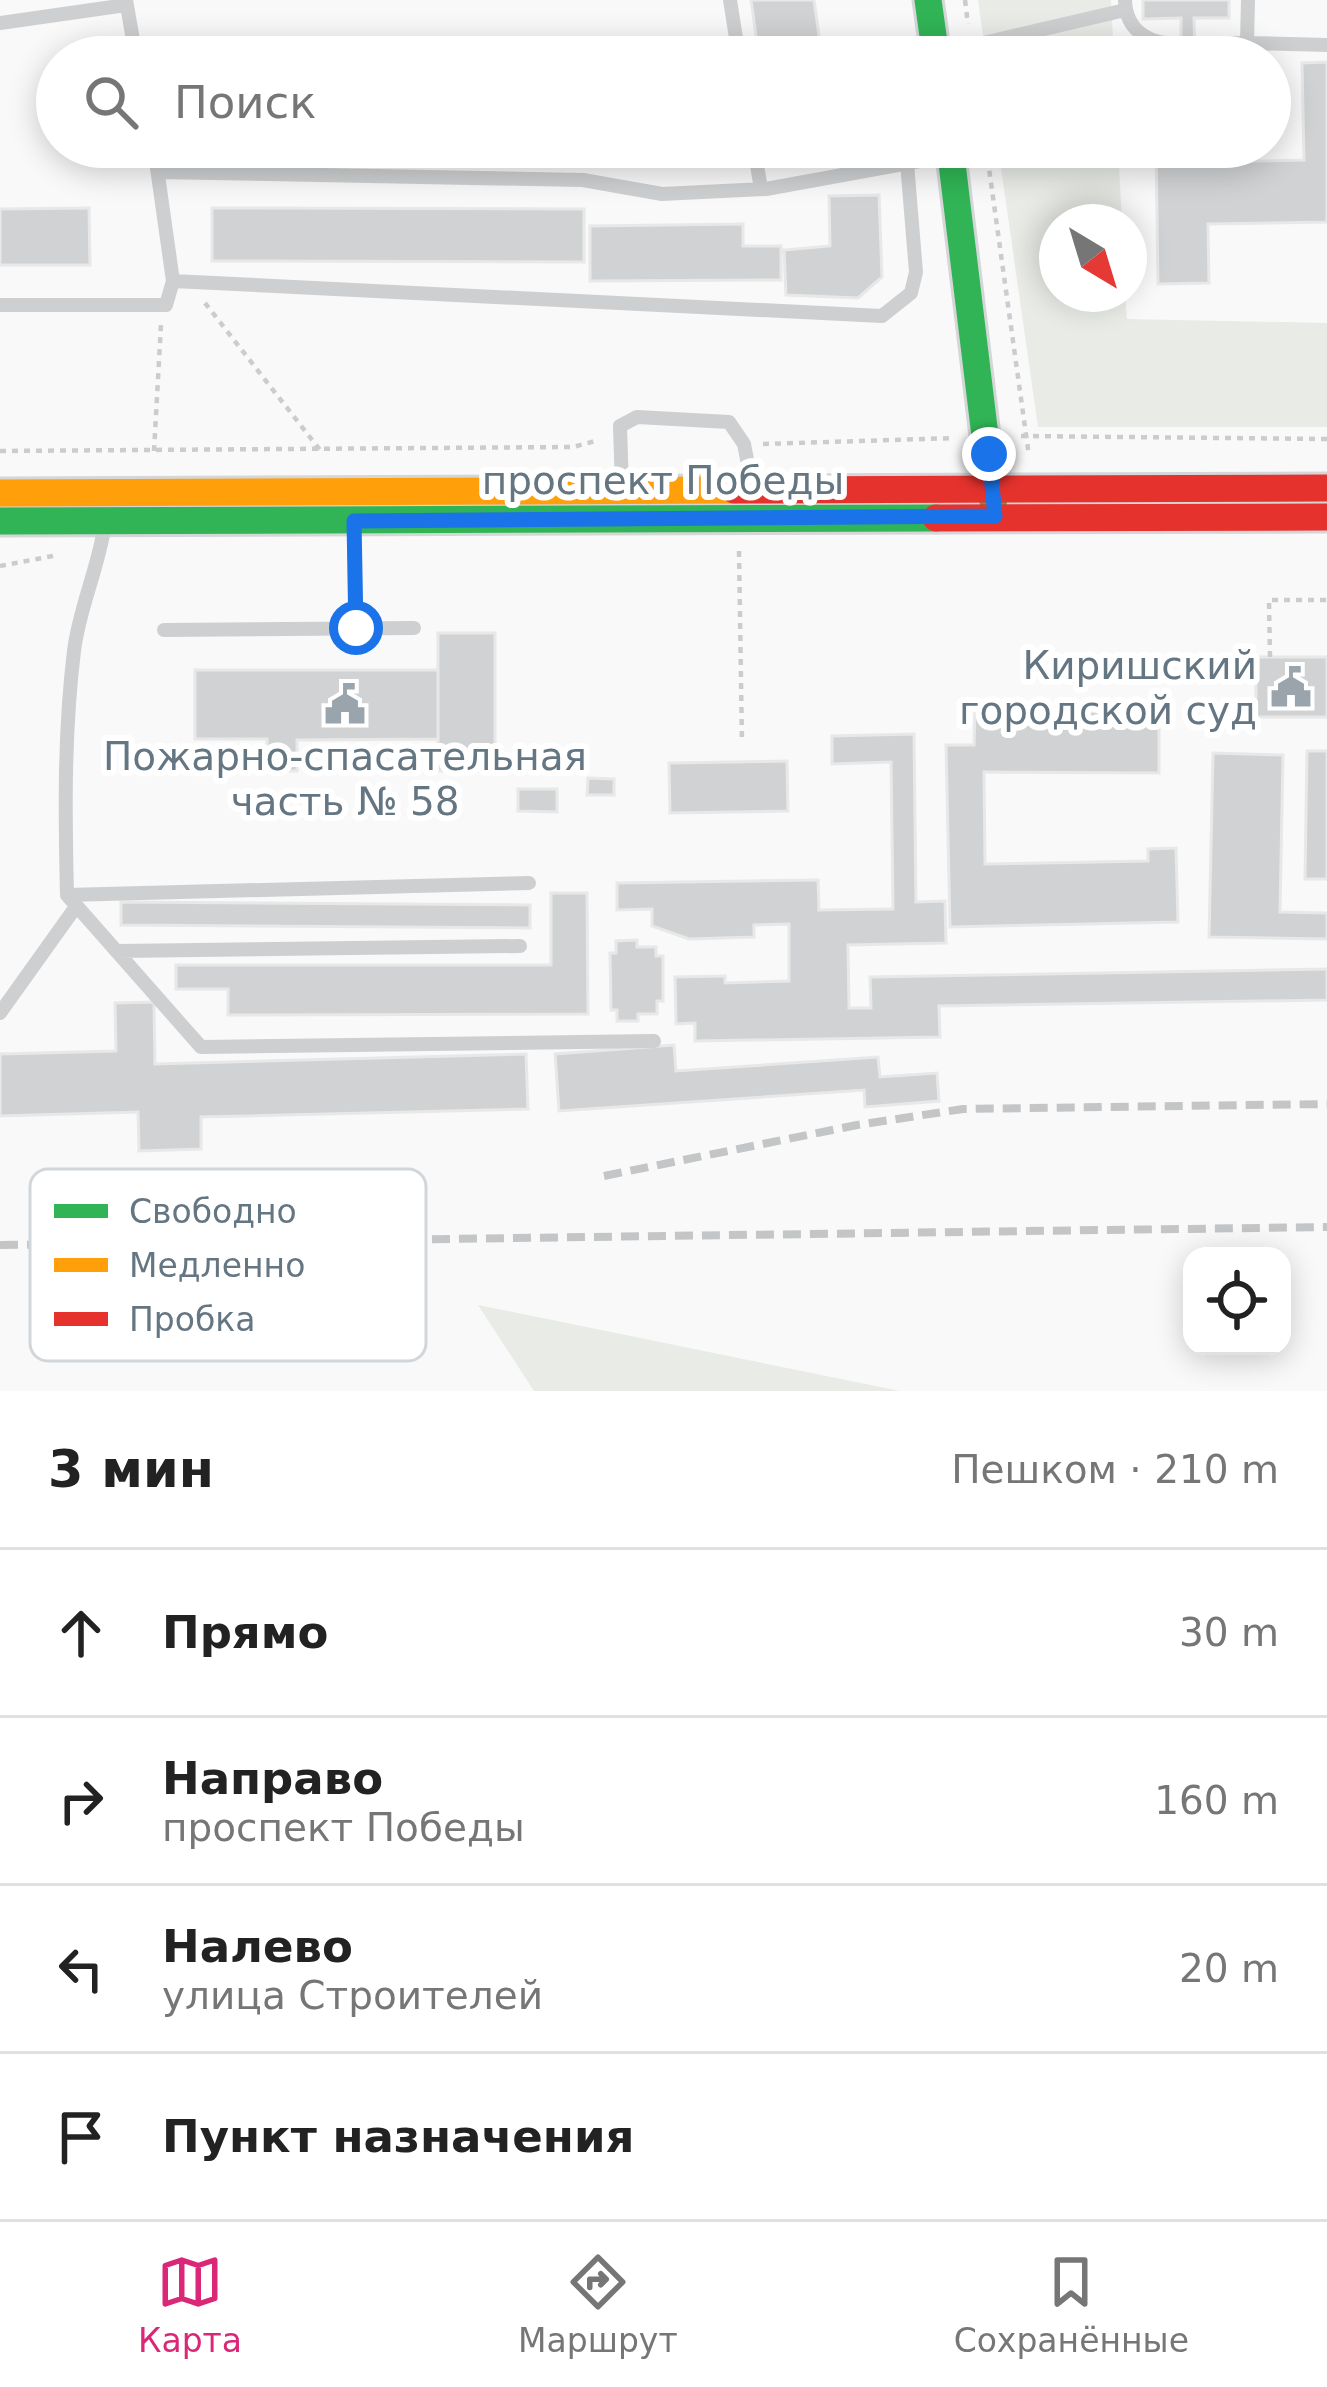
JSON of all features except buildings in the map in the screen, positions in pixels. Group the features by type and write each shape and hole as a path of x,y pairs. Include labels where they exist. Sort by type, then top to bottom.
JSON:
{"main road":[{"path":"928,0 933,36"},
{"path":"952,168 994,502"},
{"name":"проспект Победы","path":"0,520 103,536 354,521 623,519 994,502 1029,488 1327,488"},
{"name":"проспект Победы","path":"0,494 753,490 1327,517"}],"lane":[{"path":"730,0 736,36"},
{"path":"1247,36 1248,0"},
{"path":"0,23 126,2 132,36"},
{"path":"1010,36 1125,5 1144,36"},
{"path":"1291,44 1327,45"},
{"path":"0,304 166,305 181,282 157,168"},
{"path":"758,168 761,189"},
{"path":"158,172 583,180 662,194 761,189 879,168"},
{"path":"181,282 882,316 910,293 916,272 907,168"},
{"path":"623,519 620,427 637,417 729,422 744,444 753,490"},
{"path":"354,521 356,628"},
{"path":"0,1012 71,902 64,754 74,645 103,536"},
{"path":"164,631 414,628"},
{"path":"71,902 529,884"},
{"path":"71,902 201,1046 654,1041"},
{"path":"118,951 520,946"}],"path":[{"path":"989,168 1029,436 1029,488"},
{"path":"181,282 320,450"},
{"path":"154,451 158,338 166,305"},
{"path":"0,451 573,447 598,441 620,427"},
{"path":"1029,436 1327,439"},
{"path":"744,444 939,439"},
{"path":"0,566 103,536"},
{"path":"739,547 742,743"},
{"path":"1270,657 1269,600 1327,600"}],"shaded area":[{"path":"978,0 1111,0 1113,36 983,36"},
{"path":"1001,168 1119,168 1121,204 1039,204 1039,312 1126,312 1127,319 1327,323 1327,427 1038,427"},
{"path":"478,1305 900,1391 534,1391"}],"railway":[{"path":"604,1176 857,1125 963,1109 1327,1104"},
{"path":"426,1239 1327,1227"},
{"path":"0,1245 30,1245"}],"traffic: fast":[{"path":"928,0 933,36"},
{"path":"953,168 994,510"},
{"path":"0,521 936,518"}],"traffic: slow":[{"path":"0,493 734,490"}],"traffic: jam":[{"path":"734,490 1327,488"},
{"path":"936,518 1327,517"}],"place":[{"name":"Киришский городской суд","path":"1291,687"},
{"name":"Пожарно-спасательная часть № 58","path":"345,704"}],"route":[{"path":"356,628 354,521 995,516 989,454"}]}
